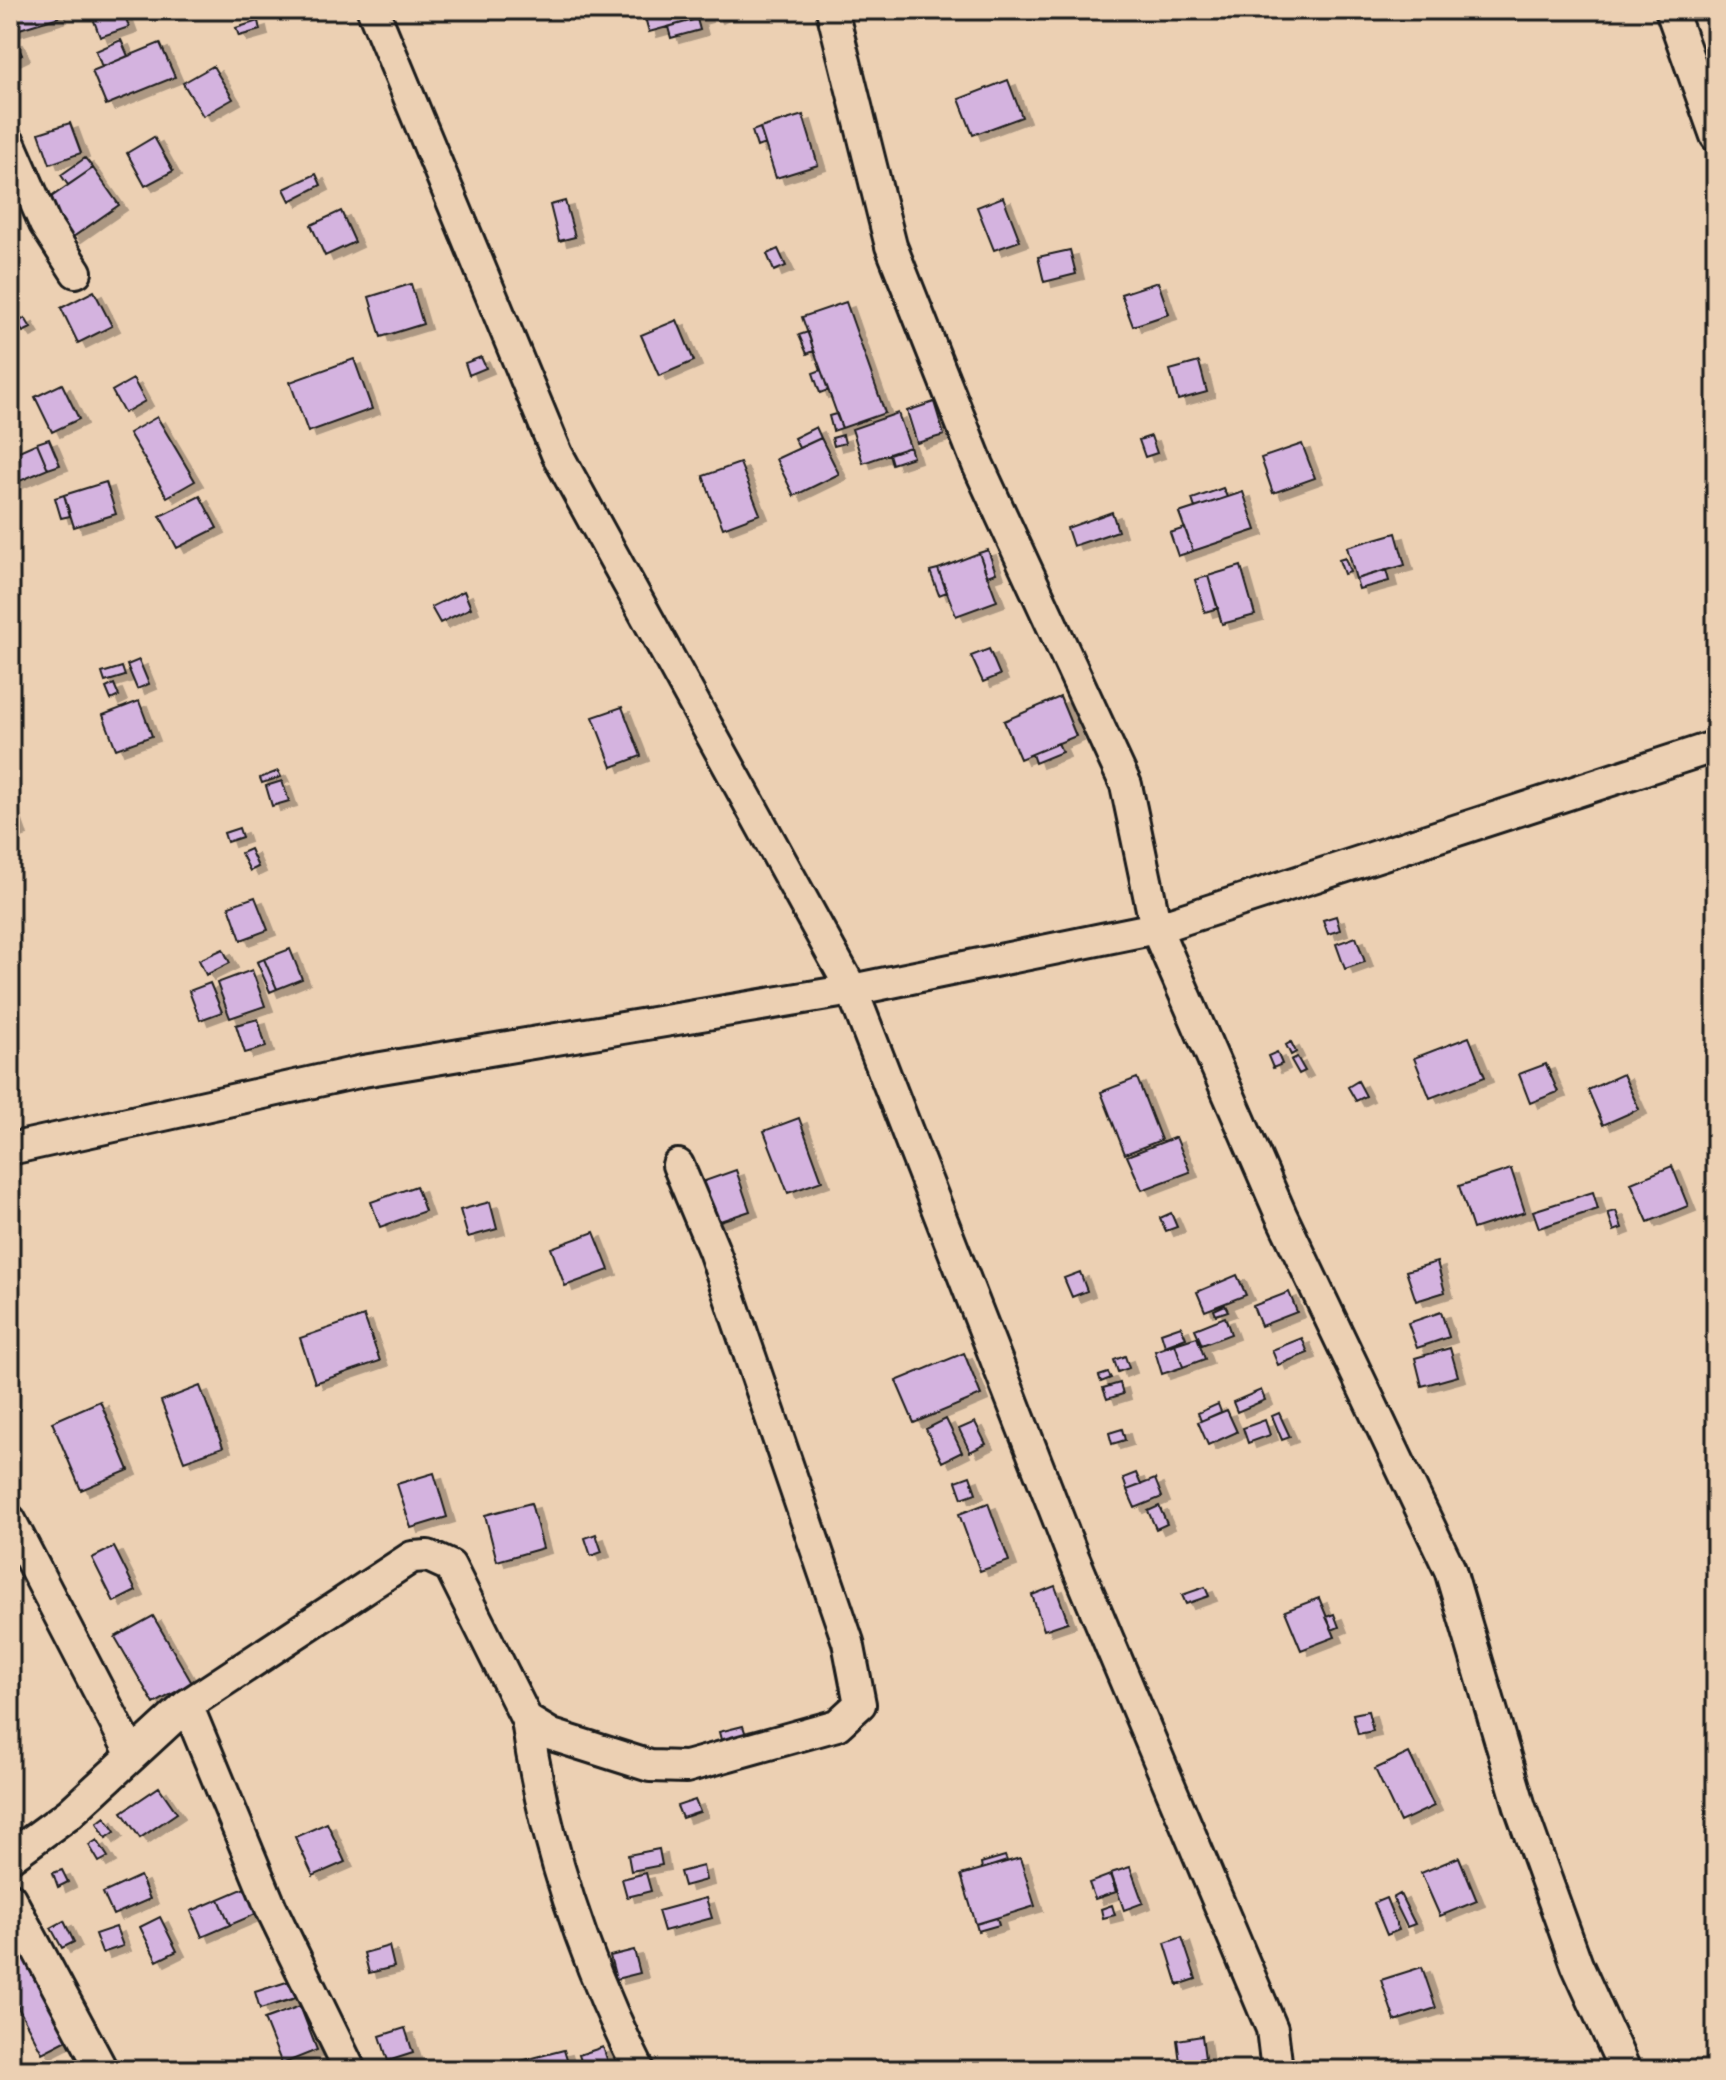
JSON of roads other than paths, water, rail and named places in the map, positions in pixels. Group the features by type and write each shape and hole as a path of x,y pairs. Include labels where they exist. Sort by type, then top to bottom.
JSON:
{"street":[{"path":"373,10 557,454 852,990 1072,1554 1272,2029 1277,2070"},
{"path":"832,10 891,246 978,465 1126,785 1156,928 1281,1215 1450,1570 1520,1807 1577,1965 1625,2070"},
{"path":"1671,10 1716,136"},
{"path":"10,144 45,224 76,272"},
{"path":"10,1149 363,1071 852,990 1156,928 1716,746"},
{"path":"527,1720 552,1735 650,1766 686,1767 837,1725 860,1704 848,1642 714,1251 678,1165"},
{"path":"10,1520 132,1755"},
{"path":"10,1857 70,1813 187,1705 412,1557 428,1556 450,1566 527,1720 534,1771 587,1954 639,2070"},
{"path":"187,1705 271,1908 350,2070"},
{"path":"10,1898 102,2070"}]}
